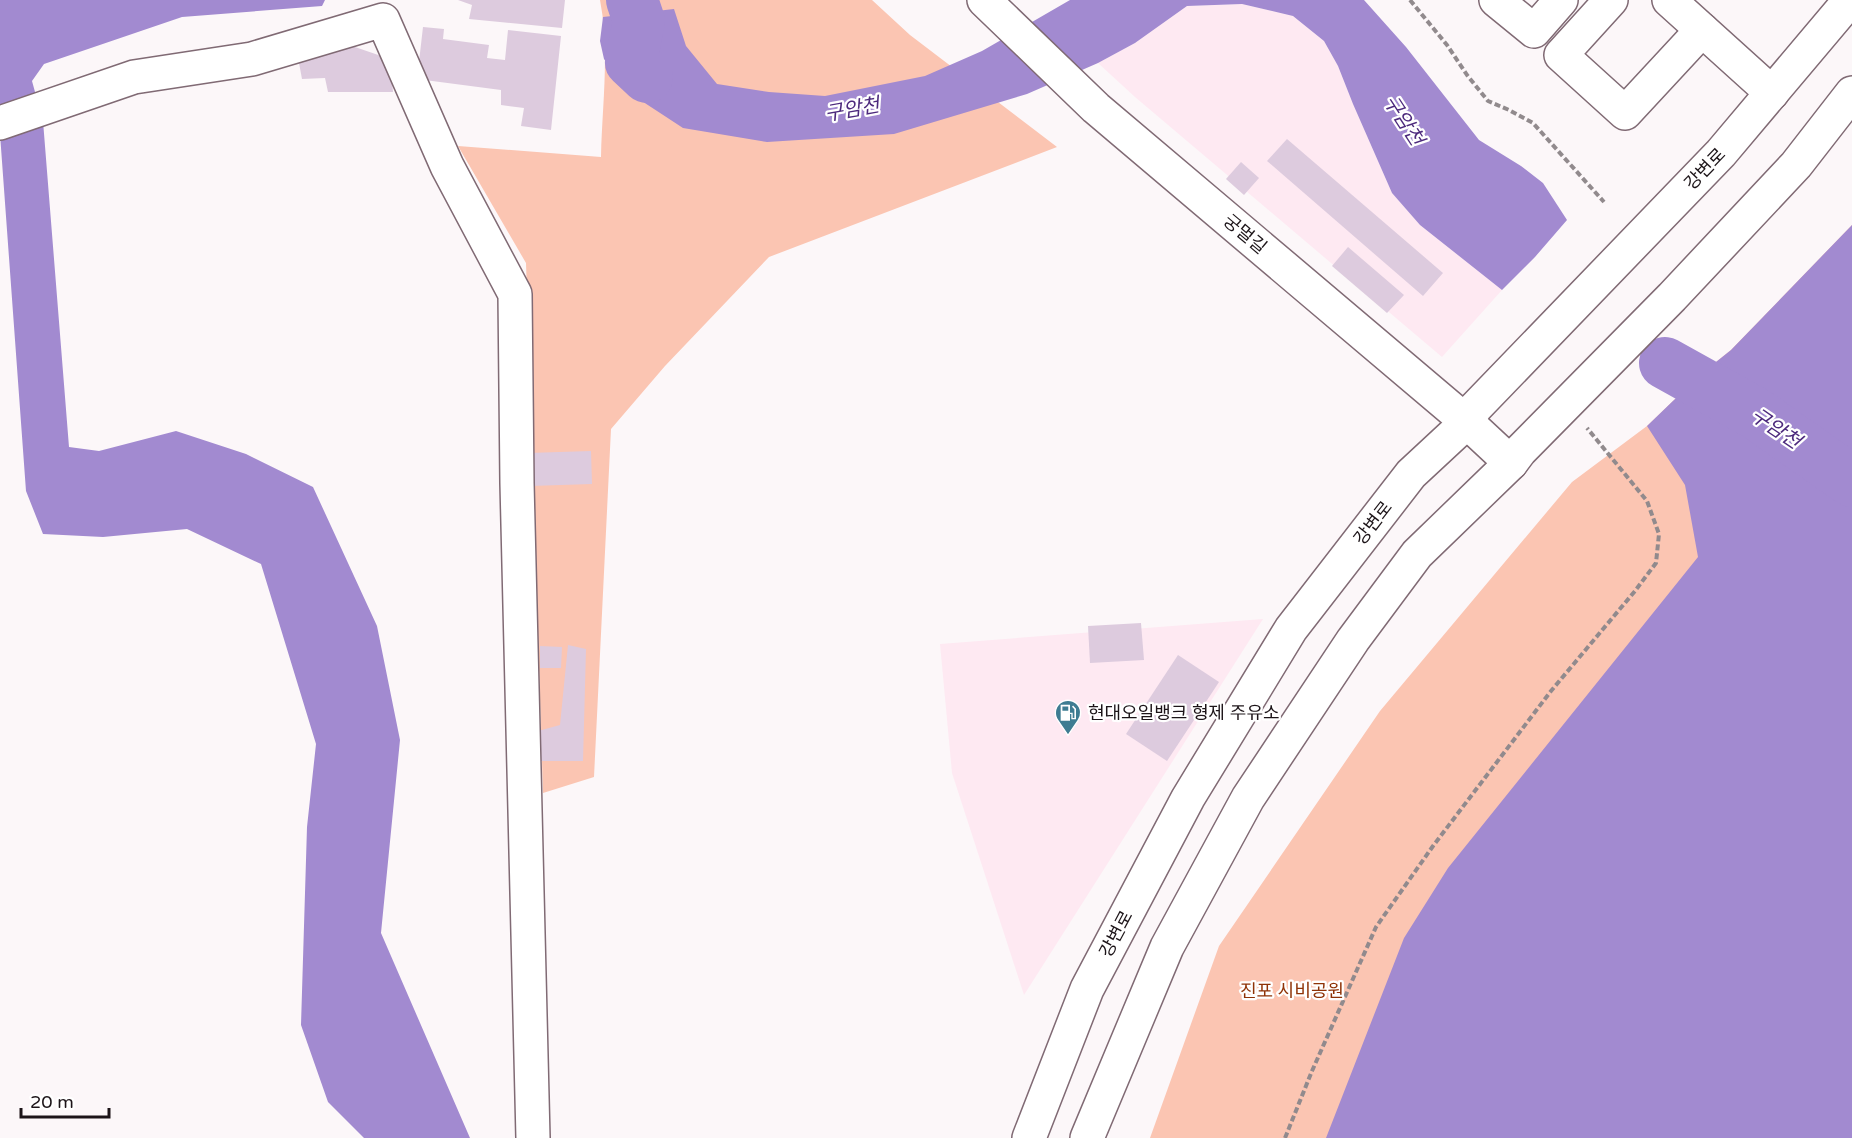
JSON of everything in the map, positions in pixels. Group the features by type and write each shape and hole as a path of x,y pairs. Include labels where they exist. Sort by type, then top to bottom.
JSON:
{"street":[{"name":"궁멀길","path":"984,0 1096,108 1467,422 1511,463"},
{"path":"1496,0 1534,31 1561,0"},
{"path":"1611,0 1561,55 1625,113 1702,30"},
{"path":"1669,0 1772,93"},
{"name":"강변로","path":"1029,1138 1087,989 1188,798 1291,629 1411,474 1467,422 1475,408 1721,153 1850,0"},
{"path":"0,123 134,77 252,60 383,10 447,166 515,294 517,483 533,1138"},
{"path":"1087,1138 1167,947 1248,798 1353,640 1417,554 1511,463 1520,451 1672,297 1796,165 1852,93"}],"path":[{"path":"1410,0 1488,101 1533,123 1604,202"},
{"path":"1286,1138 1312,1071 1376,927 1433,846 1551,691 1635,591 1656,562 1659,534 1647,501 1567,403"}],"shaded area":[{"path":"1242,4 1293,16 1324,41 1338,66 1392,193 1420,225 1502,290 1442,357 1135,97 1098,63 1135,43 1187,6"},
{"path":"1263,619 1024,995 952,773 940,644"}],"green space":[{"path":"600,0 872,0 910,35 1057,147 769,257 665,366 611,429 594,777 543,793 526,263 458,146 601,157 605,39"},
{"name":"진포 시비공원","path":"1852,225 1852,1138 1150,1138 1219,946 1380,711 1572,482 1647,426 1701,374 1731,350"}],"water":[{"path":"0,0 325,0 322,6 182,17 44,64 32,81 43,121 69,447 99,451 176,431 246,454 313,487 377,626 400,740 381,933 470,1138 364,1138 328,1102 301,1025 307,827 316,744 261,564 187,529 103,537 43,534 26,491 0,134"},
{"path":"1070,0 1364,0 1406,47 1479,140 1521,166 1543,183 1567,220 1502,290 1420,225 1392,193 1338,66 1324,41 1293,16 1242,4 1187,6 1135,43 1098,63 1027,94 894,134 767,142 683,128 628,92 604,59 600,41 603,17 674,9 686,46 717,84 769,92 825,96 925,76 982,51"},
{"path":"1852,225 1852,1138 1326,1138 1404,938 1448,868 1698,557 1685,485 1647,426 1701,374 1731,350"}],"building":[{"path":"458,0 565,0 562,28 469,19 472,5"},
{"path":"423,27 444,29 443,39 489,45 487,58 505,60 508,30 561,36 551,130 521,126 524,108 501,105 501,90 417,79"},
{"path":"352,46 390,59 393,92 328,92 325,78 302,79 299,63"},
{"path":"1287,139 1443,273 1423,296 1267,161"},
{"path":"1241,162 1259,178 1244,195 1226,179"},
{"path":"1348,247 1404,295 1387,313 1332,266"},
{"path":"591,451 592,484 530,486 528,453"},
{"path":"1141,623 1144,660 1090,663 1088,626"},
{"path":"568,645 586,649 583,761 538,761 538,731 560,725"},
{"path":"540,646 562,647 561,668 540,668"},
{"path":"1178,655 1219,682 1167,761 1126,734"}],"waterway":[{"name":"구암천","path":"632,0 639,21 631,62 647,77"},
{"name":"구암천","path":"1665,363 1755,413 1852,481"}],"place":[{"name":"현대오일뱅크 형제 주유소","path":"1068,736"}]}
